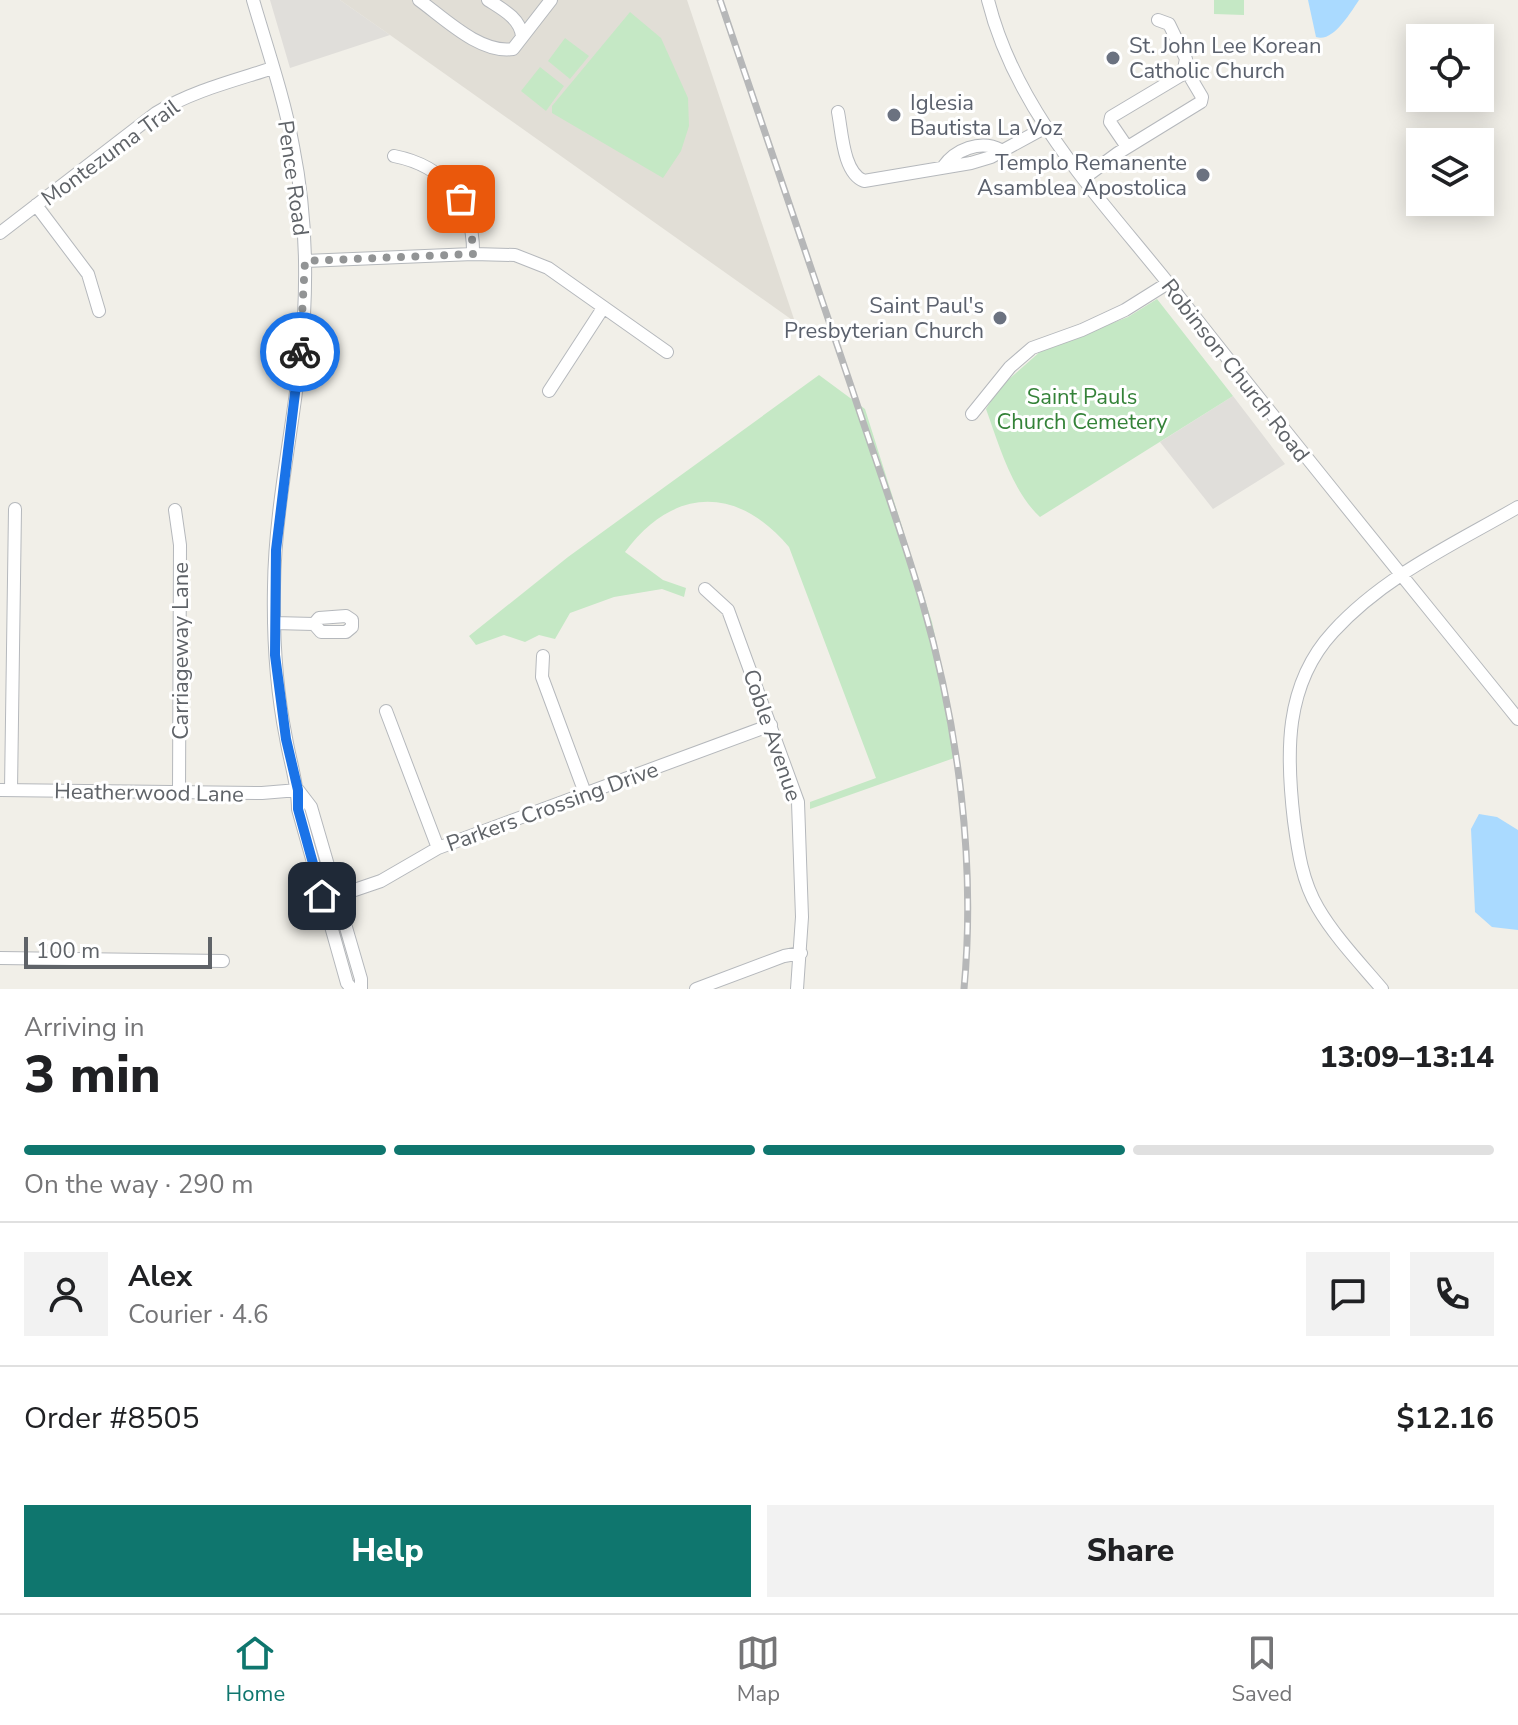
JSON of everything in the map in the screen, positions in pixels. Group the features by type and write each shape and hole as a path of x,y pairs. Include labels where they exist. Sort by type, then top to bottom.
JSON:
{"street":[{"name":"Pence Road","path":"253,0 293,147 305,261 297,390 276,550 274,623 278,686 298,790 298,809 347,983 352,989"},
{"path":"419,0 483,45 494,49 513,49 551,0"},
{"path":"488,0 517,23 522,36"},
{"name":"Robinson Church Road","path":"988,0 1007,57 1046,127 1518,719"},
{"path":"1158,20 1169,24 1186,59 1183,74"},
{"name":"Montezuma Trail","path":"0,233 156,113 208,88 273,68"},
{"path":"1084,178 1127,147 1201,102 1202,97 1189,75 1183,74 1111,117 1110,122 1127,147"},
{"path":"838,112 850,168 856,178 864,181 943,167 952,153 962,150 982,146 1001,150 1046,127"},
{"path":"394,156 424,166 453,188 471,223 473,254"},
{"path":"36,205 88,274 99,311"},
{"path":"305,261 473,254 515,255 532,259 667,352"},
{"path":"972,414 1010,367 1032,348 1125,310 1168,283"},
{"path":"549,391 603,308"},
{"path":"1382,989 1318,908 1306,882 1295,829 1288,752 1291,717 1300,684 1315,655 1345,620 1400,573 1518,507"},
{"path":"6,790 15,509"},
{"name":"Carriageway Lane","path":"175,510 180,545 179,792"},
{"name":"Coble Avenue","path":"705,589 728,610 798,802 801,953 797,989"},
{"path":"274,623 314,624"},
{"path":"543,656 542,677 585,793"},
{"path":"386,711 438,848"},
{"name":"Parkers Crossing Drive","path":"337,896 381,881 438,848 771,725"},
{"name":"Heatherwood Lane","path":"6,790 262,793 298,790"},
{"name":"Pence Road","path":"298,790 311,807 361,979 361,989"},
{"path":"696,989 784,956 801,953"},
{"path":"0,958 223,961"}],"shaded area":[{"path":"270,0 340,0 390,35 290,68"},
{"path":"340,0 687,0 795,322 390,35"},
{"path":"1233,396 1285,464 1213,509 1160,442"}],"green space":[{"path":"1214,0 1244,0 1244,15 1214,14"},
{"path":"630,12 661,38 688,98 689,126 681,151 663,178 552,113 552,106"},
{"path":"565,38 589,56 570,79 548,61"},
{"path":"540,67 564,86 546,111 521,91"},
{"name":"Saint Pauls Church Cemetery","path":"1157,299 1233,396 1040,517 1014,481 986,409 1000,387 1042,350 1128,317"},
{"path":"819,375 865,409 932,622 957,757 810,809 810,802 876,778 789,547 748,512 727,504 706,502 684,506 664,515 625,552 663,580 686,588 684,597 662,589 614,597 570,613 555,639 539,635 525,642 504,635 476,645 469,636 568,557"}],"water":[{"path":"1308,0 1359,0 1340,26 1322,38 1316,37"},
{"path":"1479,814 1497,817 1518,830 1518,930 1492,927 1475,912 1471,829"}],"railway":[{"path":"720,0 897,521 935,648 961,793 968,891 964,989"}],"way so far":[{"path":"300,352 305,261 473,254 471,223 461,199"}],"place":[{"name":"St. John Lee Korean Catholic Church","path":"1113,58"},
{"name":"Iglesia Bautista La Voz","path":"894,115"},
{"name":"Templo Remanente Asamblea Apostolica","path":"1203,175"},
{"name":"Saint Paul's Presbyterian Church","path":"1000,318"}],"route":[{"path":"300,352 276,550 275,655 286,739 298,790 298,809 322,896"}]}
